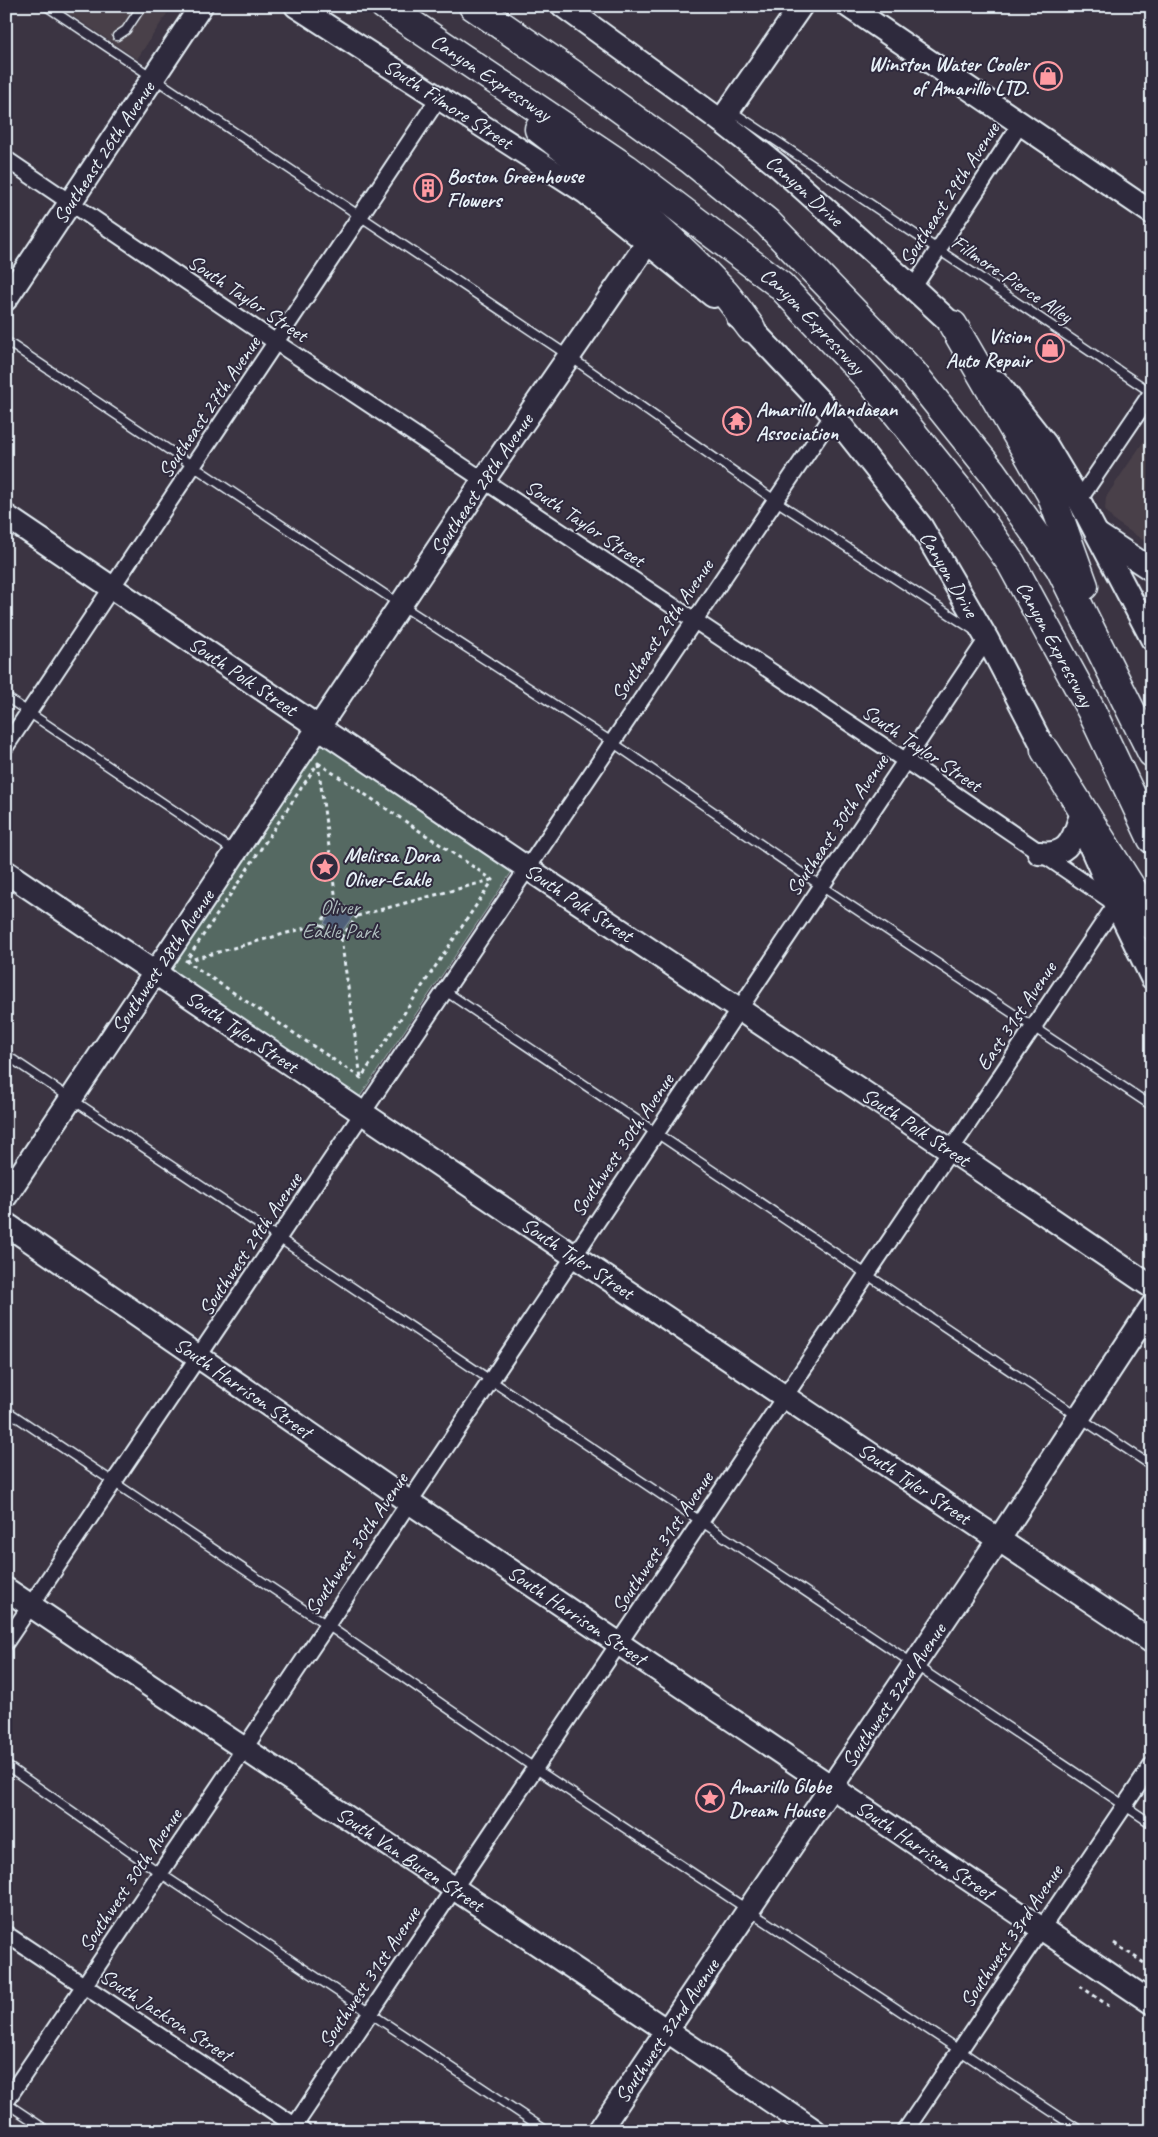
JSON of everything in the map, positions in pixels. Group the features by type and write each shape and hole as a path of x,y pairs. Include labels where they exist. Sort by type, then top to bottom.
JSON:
{"highway":[{"name":"Canyon Expressway","path":"385,6 626,168 780,285 890,404 958,489 1011,563 1091,710 1152,839"},
{"name":"Canyon Expressway","path":"473,6 572,72 691,160 767,222 912,372 992,472 1060,568 1152,753"},
{"path":"494,78 526,119 583,164 663,233 722,290 751,328"},
{"path":"953,326 1051,494 1120,689"},
{"path":"1045,750 1134,892 1152,925"}],"main road":[{"name":"Southeast 26th Avenue","path":"6,299 201,6"},
{"name":"South Filmore Street","path":"296,6 584,192 648,242"},
{"name":"Canyon Drive","path":"563,6 725,115 953,326 1045,443 1079,500 1152,639"},
{"path":"725,115 801,6"},
{"path":"848,6 1152,213"},
{"name":"Canyon Drive","path":"648,242 751,328 833,415 921,526 987,639 1045,750 1152,978"},
{"name":"Southeast 28th Avenue","path":"320,728 483,481 648,242"},
{"name":"South Polk Street","path":"6,516 1152,1287"},
{"path":"1096,533 1152,570"},
{"name":"Southwest 28th Avenue","path":"6,1196 320,728"},
{"path":"1039,853 1051,855 1070,844 1079,821"},
{"name":"South Tyler Street","path":"6,872 574,1256 1152,1642"},
{"name":"South Harrison Street","path":"6,1224 409,1502 1041,1930 1152,2003"},
{"name":"Southwest 32nd Avenue","path":"599,2131 999,1539 1152,1306"},
{"name":"South Van Buren Street","path":"6,1589 454,1890 667,2029 815,2131"}],"street":[{"name":"Southeast 27th Avenue","path":"6,746 114,588 438,99"},
{"name":"Southeast 29th Avenue","path":"913,288 1021,123"},
{"name":"South Taylor Street","path":"6,159 277,343 1116,904"},
{"path":"1079,500 1152,392"},
{"name":"Southeast 29th Avenue","path":"527,868 833,415"},
{"name":"Southeast 30th Avenue","path":"738,1009 987,639"},
{"name":"Southwest 29th Avenue","path":"6,1642 527,868"},
{"name":"East 31st Avenue","path":"952,1151 1116,904"},
{"name":"Southwest 30th Avenue","path":"6,2102 738,1009"},
{"name":"Southwest 31st Avenue","path":"296,2129 372,2012 784,1397 952,1151"},
{"name":"Southwest 33rd Avenue","path":"905,2131 1152,1765"},
{"name":"South Jackson Street","path":"6,1934 296,2129"}],"lane":[{"path":"46,6 569,356 776,501 987,639"},
{"path":"117,36 126,30 142,6"},
{"name":"Fillmore-Pierce Alley","path":"725,115 1152,392"},
{"path":"6,341 401,605 612,742 821,886 1152,1106"},
{"path":"6,697 236,852"},
{"path":"445,991 1152,1466"},
{"path":"6,1055 702,1520 1152,1824"},
{"path":"6,1410 327,1625 536,1768 1081,2131"},
{"path":"6,1766 160,1873 372,2012 548,2131"},
{"path":"6,2102 48,2131"}],"path":[{"path":"318,763 493,880"},
{"path":"186,961 320,924 336,901 318,763"},
{"path":"186,961 318,763"},
{"path":"360,1078 341,938 357,916 493,880"},
{"path":"360,1078 493,880"},
{"path":"336,901 357,916"},
{"path":"320,924 341,938"},
{"path":"186,961 360,1078"},
{"path":"1114,1943 1147,1965"},
{"path":"1080,1986 1109,2006"}],"shaded area":[{"path":"58,6 172,6 137,59"},
{"path":"1152,429 1152,546 1113,520 1105,509 1106,497"}],"green space":[{"name":"Oliver Eakle Park","path":"320,741 513,870 359,1098 167,969"}],"water":[{"path":"336,905 353,916 340,934 324,923"}],"place":[{"name":"Winston Water Cooler of Amarillo LTD.","path":"1048,76"},
{"name":"Boston Greenhouse Flowers","path":"428,188"},
{"name":"Vision Auto Repair","path":"1050,348"},
{"name":"Amarillo Mandaean Association","path":"737,421"},
{"name":"Melissa Dora Oliver-Eakle","path":"325,867"},
{"name":"Amarillo Globe Dream House","path":"710,1798"}]}
